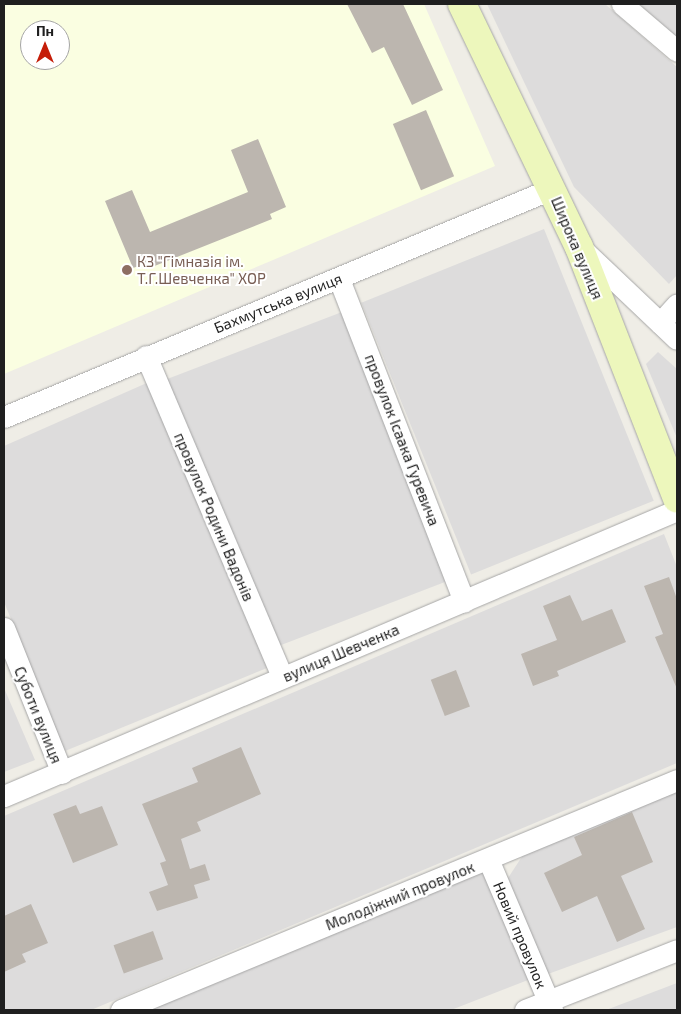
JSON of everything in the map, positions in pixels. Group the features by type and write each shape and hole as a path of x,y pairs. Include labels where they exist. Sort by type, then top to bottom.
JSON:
{"street":[{"name":"Широка вулиця","path":"462,4 579,247 677,499"},
{"path":"622,4 677,52"},
{"name":"Бахмутська вулиця","path":"4,417 146,356 339,279 551,189"},
{"path":"579,247 677,338"},
{"name":"провулок Ісаака Гуревича","path":"339,279 464,602"},
{"path":"660,323 677,304"},
{"name":"провулок Родини Вадонів","path":"146,356 282,677"},
{"name":"вулиця Шевченка","path":"4,796 62,773 282,677 464,602 677,510"},
{"name":"Суботи вулиця","path":"4,628 62,773"},
{"name":"Молодіжний провулок","path":"128,1009 677,780"},
{"name":"Новий провулок","path":"488,859 550,1006"},
{"path":"525,1010 550,1006 677,950"}],"shaded area":[{"name":"КЗ \"Гімназія ім. Т.Г.Шевченка\" ХОР","path":"4,4 424,4 495,166 4,374"},
{"path":"487,4 605,4 677,67 677,275 669,284 574,187"},
{"path":"639,4 677,4 677,37"},
{"path":"544,229 654,501 471,574 361,303"},
{"path":"342,312 446,582 268,650 165,380"},
{"path":"658,352 677,369 677,438 646,364"},
{"path":"149,382 267,668 65,751 4,602 4,446"},
{"path":"664,534 677,567 677,763 91,1010 4,1010 4,816"},
{"path":"4,688 35,760 4,772"},
{"path":"677,790 677,927 548,974 508,878 525,852"},
{"path":"483,872 528,980 451,1010 149,1010"},
{"path":"677,983 677,1010 606,1010"}],"building":[{"path":"347,4 403,4 443,90 412,105 384,47 372,53"},
{"path":"426,110 454,176 421,190 393,124"},
{"path":"258,139 286,207 270,214 272,219 152,267 150,262 133,268 105,201 132,190 150,232 248,192 231,150"},
{"path":"669,577 677,599 677,689 655,637 663,634 644,586"},
{"path":"570,595 582,621 612,609 626,642 557,671 559,676 533,686 521,654 557,640 543,606"},
{"path":"456,670 470,706 445,716 431,680"},
{"path":"241,747 261,794 197,822 201,831 181,839 190,869 205,864 210,880 194,885 198,898 157,911 149,892 168,885 160,863 166,861 142,804 198,782 192,768"},
{"path":"76,805 80,814 102,806 118,845 73,863 53,814"},
{"path":"632,812 653,862 621,876 645,929 617,942 597,896 562,912 544,873 582,855 574,837"},
{"path":"31,904 48,943 22,954 26,962 4,972 4,916"},
{"path":"153,931 163,959 124,974 114,945"}],"place":[{"name":"КЗ \"Гімназія ім. Т.Г.Шевченка\" ХОР","path":"127,270"}]}
